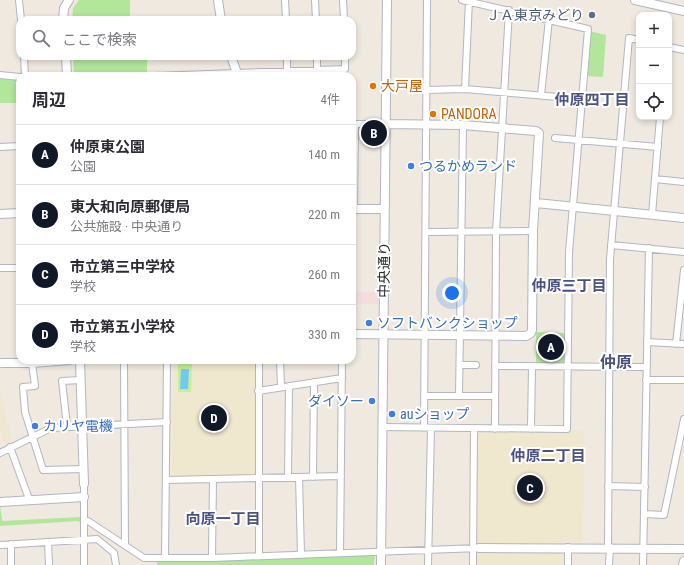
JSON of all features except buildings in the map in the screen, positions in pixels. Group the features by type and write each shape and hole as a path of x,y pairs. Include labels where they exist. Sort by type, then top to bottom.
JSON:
{"street":[{"path":"19,0 21,16"},
{"path":"63,16 64,8 69,0"},
{"path":"218,0 220,16"},
{"path":"285,0 286,16"},
{"path":"315,0 316,16"},
{"path":"343,0 344,16"},
{"name":"中央通り","path":"381,565 387,0"},
{"path":"427,0 424,396 427,428 428,565"},
{"path":"383,427 567,429 569,252 588,28 467,0 465,89"},
{"path":"635,0 684,11"},
{"path":"495,428 496,232 509,10"},
{"path":"541,96 549,19"},
{"path":"610,565 608,486 611,245 629,38 636,39"},
{"path":"672,48 684,50"},
{"path":"24,60 25,72"},
{"path":"66,60 67,72"},
{"path":"233,60 237,72"},
{"path":"287,60 287,71"},
{"path":"317,60 317,72"},
{"path":"324,72 345,69 345,60"},
{"path":"271,72 302,72"},
{"path":"0,75 16,77"},
{"path":"427,90 465,89 581,99"},
{"path":"652,214 660,120"},
{"path":"356,124 463,125 536,131 539,133 533,232 531,333 526,336 356,334"},
{"path":"460,396 460,232 463,125"},
{"path":"556,138 658,147"},
{"path":"0,148 16,146"},
{"path":"655,179 684,182"},
{"path":"536,202 684,218"},
{"path":"356,209 384,209"},
{"path":"0,214 16,213"},
{"path":"426,232 533,232"},
{"path":"611,245 684,252"},
{"path":"643,565 649,248"},
{"path":"0,268 16,268"},
{"path":"676,344 684,270"},
{"path":"647,342 684,344"},
{"path":"1,363 16,363"},
{"path":"32,364 35,386 23,387 25,412 43,470 84,469"},
{"path":"80,364 84,469 84,565"},
{"path":"124,364 126,424 125,545"},
{"path":"165,558 167,364"},
{"path":"258,364 259,556"},
{"path":"280,364 281,387"},
{"path":"340,553 342,364"},
{"path":"460,365 476,365"},
{"path":"495,366 646,367"},
{"path":"531,429 532,366"},
{"path":"258,391 342,378"},
{"path":"67,426 62,381 81,380"},
{"path":"646,380 684,380"},
{"path":"314,382 314,477"},
{"path":"288,386 288,477"},
{"path":"424,396 495,396"},
{"path":"645,514 664,515 684,419"},
{"path":"0,453 46,429 67,426 167,422"},
{"path":"473,565 475,548 474,429"},
{"path":"10,447 30,500"},
{"path":"167,480 341,476"},
{"path":"299,477 301,554"},
{"path":"212,558 213,479"},
{"path":"608,486 645,487"},
{"path":"0,502 84,497"},
{"path":"84,520 88,521 144,558 154,562 165,558 212,558 475,548 609,547 684,549"},
{"path":"0,545 96,539 108,546 114,553 116,565"},
{"path":"48,542 49,565"},
{"path":"11,544 11,565"},
{"path":"568,547 568,565"}],"shaded area":[{"path":"356,292 378,292 378,304 356,304"},
{"path":"174,364 256,364 256,475 171,476"},
{"path":"0,390 12,440 3,442 0,430"},
{"path":"584,431 583,542 476,544 477,433"},
{"path":"477,551 565,553 564,565 477,565"}],"green space":[{"path":"79,0 130,0 130,16 72,16 73,8"},
{"path":"589,31 606,35 603,77 585,76"},
{"path":"73,60 147,60 147,72 74,72"},
{"path":"0,79 16,80 16,103 0,103"},
{"path":"536,332 565,333 565,361 562,365 536,364"},
{"path":"178,364 192,364 191,392 178,392"},
{"path":"0,504 2,521 81,517 81,523 78,521 0,526"},
{"path":"375,554 374,565 157,565 157,562"}],"water":[{"path":"181,369 189,369 188,389 180,389"}],"place":[{"name":"ＪＡ東京みどり","path":"592,15"},
{"name":"大戸屋","path":"373,86"},
{"name":"PANDORA","path":"433,114"},
{"name":"東大和向原郵便局","path":"374,133"},
{"name":"つるかめランド","path":"411,166"},
{"name":"ソフトバンクショップ","path":"369,323"},
{"name":"仲原東公園","path":"551,347"},
{"name":"ダイソー","path":"372,401"},
{"name":"auショップ","path":"392,414"},
{"name":"市立第五小学校","path":"214,418"},
{"name":"カリヤ電機","path":"35,426"},
{"name":"市立第三中学校","path":"530,488"}],"district":[{"name":"仲原四丁目","path":"592,100"},
{"name":"仲原三丁目","path":"569,286"},
{"name":"仲原","path":"616,362"},
{"name":"仲原二丁目","path":"548,456"},
{"name":"向原一丁目","path":"223,519"}]}
